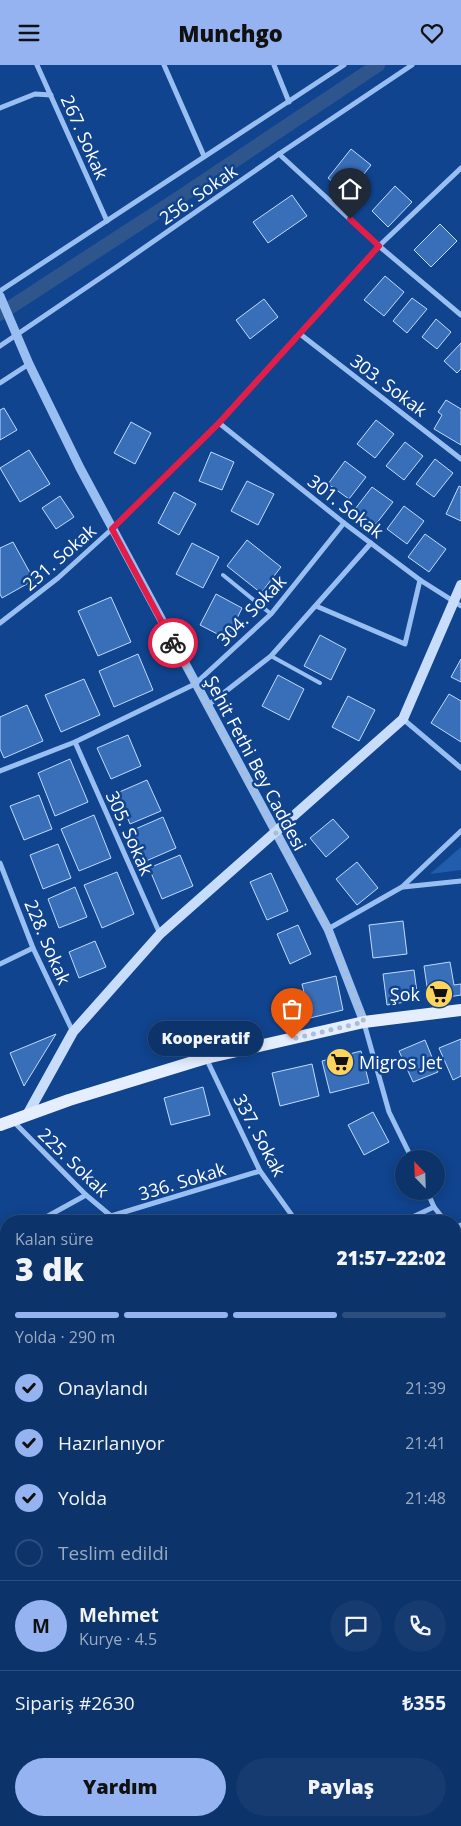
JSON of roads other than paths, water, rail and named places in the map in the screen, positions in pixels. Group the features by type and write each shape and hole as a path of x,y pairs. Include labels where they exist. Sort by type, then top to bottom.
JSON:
{"main road":[{"path":"27,1115 73,1032 160,934 403,719 458,604 461,585"},
{"path":"0,1125 69,1100 206,1058 364,1022 461,1010"}],"street":[{"name":"267. Sokak","path":"37,65 107,221"},
{"path":"164,65 204,156"},
{"path":"274,65 289,102"},
{"name":"256. Sokak","path":"0,291 344,65"},
{"name":"256. Sokak","path":"0,346 279,153 412,65"},
{"path":"0,108 35,94 51,95"},
{"path":"279,153 379,246 461,315"},
{"name":"231. Sokak","path":"0,623 58,578 112,529 219,423 379,246 461,168"},
{"name":"Şehit Fethi Bey Caddesi","path":"0,296 29,364 80,468 206,706 328,929 364,1022"},
{"name":"303. Sokak","path":"300,334 461,459"},
{"path":"0,383 29,364"},
{"name":"301. Sokak","path":"219,423 344,523 420,580 458,604"},
{"name":"304. Sokak","path":"0,771 75,742 196,684 271,614 344,523"},
{"path":"206,706 271,656 371,543"},
{"path":"316,606 405,644 420,580"},
{"path":"403,719 461,768"},
{"name":"305. Sokak","path":"75,742 160,934"},
{"path":"328,929 402,887 461,831"},
{"name":"228. Sokak","path":"0,863 33,949 73,1032"},
{"path":"402,887 461,881"},
{"path":"0,963 33,949"},
{"path":"364,1022 390,1113 408,1150"},
{"name":"337. Sokak","path":"206,1058 260,1171 292,1215"},
{"name":"225. Sokak","path":"12,1120 86,1195 110,1215"},
{"name":"336. Sokak","path":"114,1215 260,1171"},
{"path":"50,1215 86,1195"},
{"path":"431,1200 440,1215"},
{"path":"417,1215 434,1207"}],"lane":[{"path":"223,575 271,614"},
{"path":"271,656 320,683"}],"waterway":[{"path":"0,314 378,65"}],"place":[{"name":"Şok","path":"439,994"},
{"name":"Kooperatif","path":"292,1039"},
{"name":"Migros Jet","path":"340,1062"}]}
